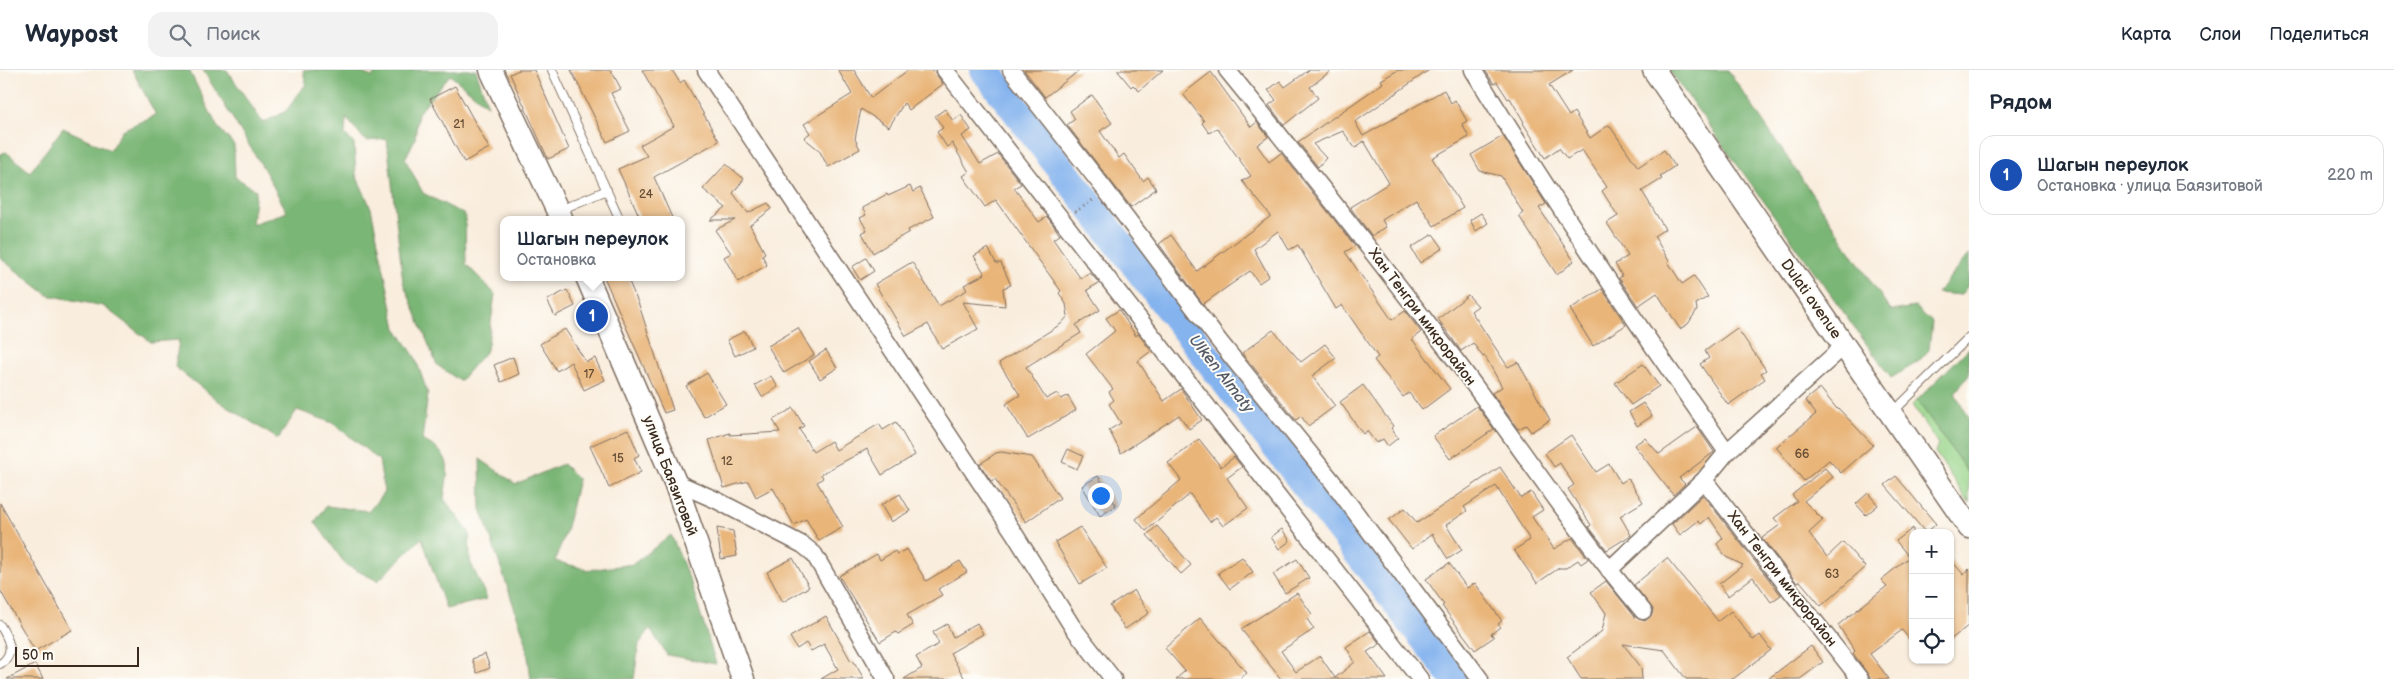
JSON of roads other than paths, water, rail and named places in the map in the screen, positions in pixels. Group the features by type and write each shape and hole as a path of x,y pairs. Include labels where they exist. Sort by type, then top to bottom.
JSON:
{"street":[{"path":"491,70 561,215"},
{"path":"706,70 1008,525 1072,626 1113,679"},
{"path":"945,70 1420,679"},
{"path":"1011,70 1106,191 1219,341 1332,481 1480,679"},
{"name":"Хан Тенгри микрорайон","path":"1226,70 1323,188 1460,366 1609,570 1643,610"},
{"path":"1473,70 1529,160 1644,335 1727,452"},
{"name":"Dulati avenue","path":"1654,70 1969,527"},
{"name":"улица Баязитовой","path":"589,281 675,482 743,679"},
{"path":"1609,570 1704,480 1727,452 1844,346"},
{"name":"Хан Тенгри микрорайон","path":"1704,480 1860,679"},
{"path":"675,482 716,500 804,545 814,554 886,679"}],"lane":[{"path":"552,70 618,216"},
{"path":"561,215 607,190"},
{"path":"1891,414 1969,337"},
{"path":"0,624 9,639 10,650 5,661 0,664"}],"waterway":[{"name":"Ulken Almaty","path":"985,70 1456,679"}],"place":[{"name":"Шагын переулок","path":"592,316"}]}
